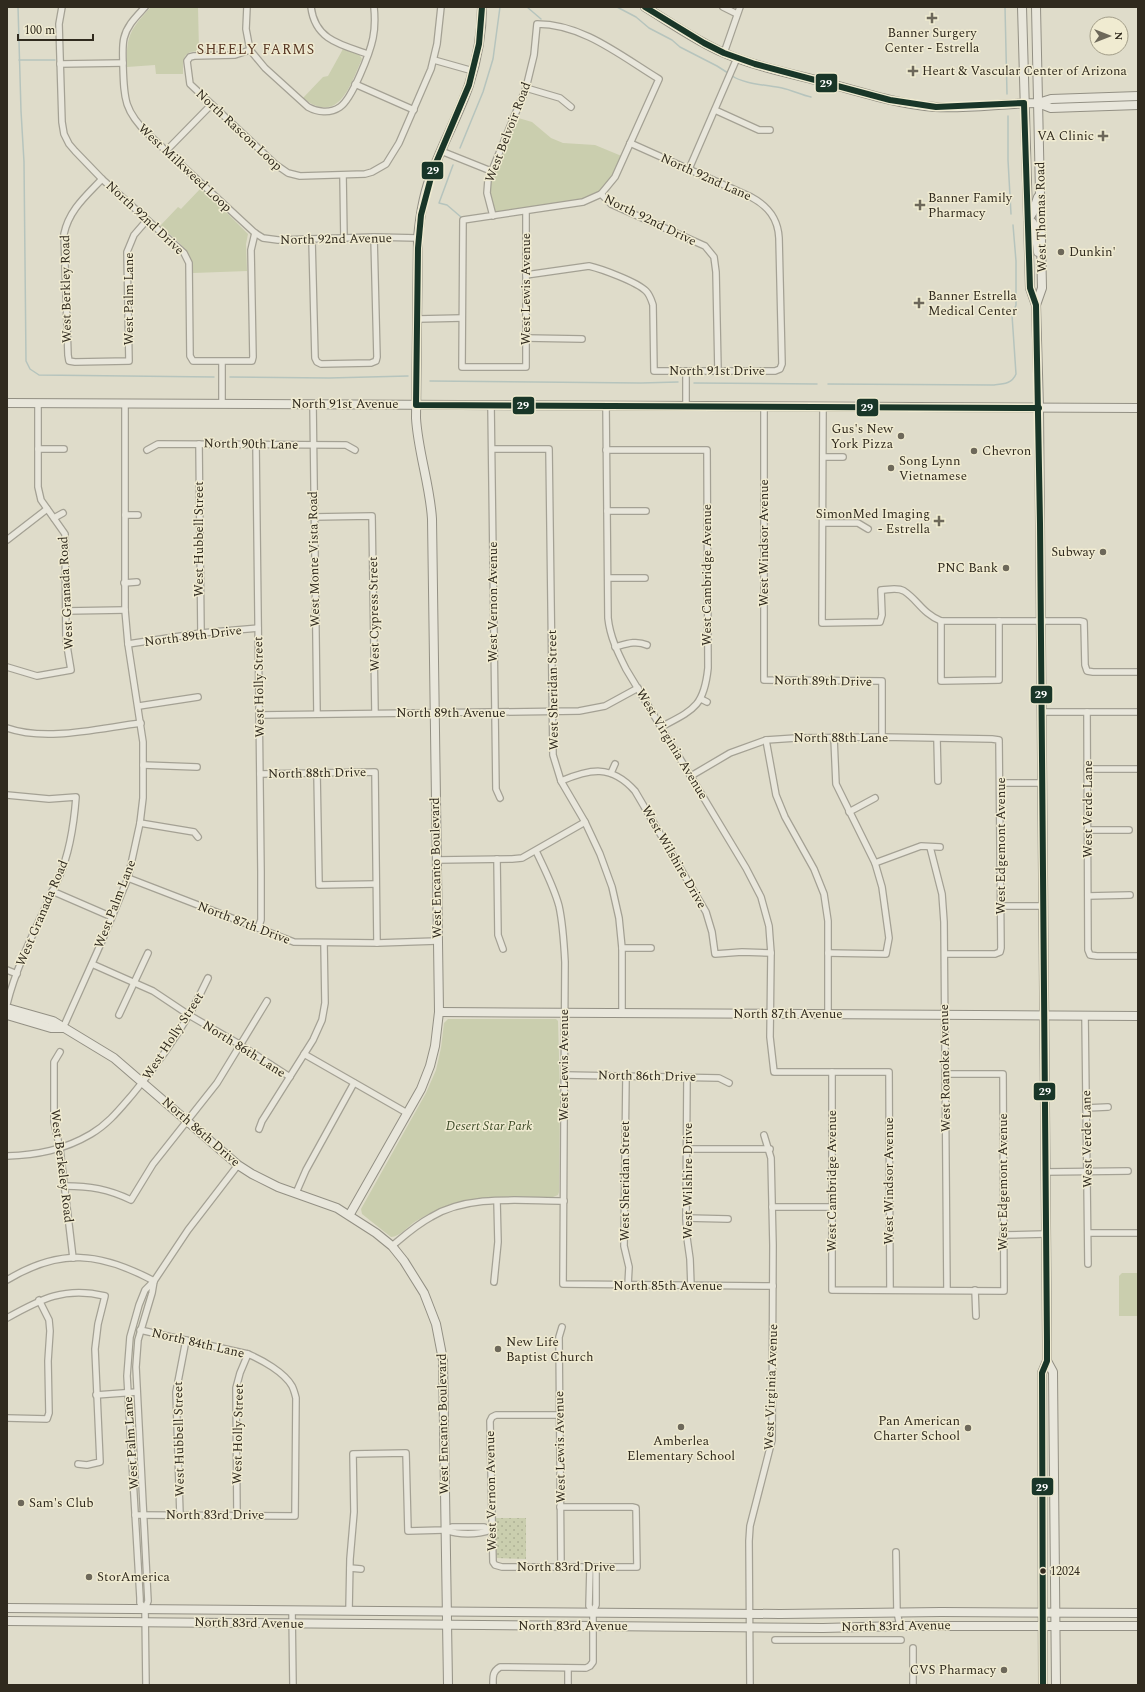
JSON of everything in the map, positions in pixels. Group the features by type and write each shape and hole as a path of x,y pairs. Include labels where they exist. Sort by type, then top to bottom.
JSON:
{"main road":[{"name":"West Encanto Boulevard","path":"448,1685 444,1530 443,1368 440,1340 434,1316 424,1293 410,1270 392,1246 350,1214 420,1089 430,1066 435,1046 439,1012 431,503 418,437 416,405 418,238 423,202 432,170 466,92 473,71 480,38 482,7"},
{"path":"645,7 704,43 737,58 886,99 921,106 954,107 1038,103 1051,99 1138,96"},
{"name":"West Thomas Road","path":"1022,7 1030,288 1036,305 1039,408 1047,1361 1042,1373 1043,1685"},
{"name":"West Thomas Road","path":"1036,7 1042,262 1042,288 1036,305"},
{"path":"1085,107 1099,103 1121,100 1123,96"},
{"path":"1038,103 1051,108 1138,105"},
{"path":"1040,187 1035,208 1028,220 1034,223 1037,248 1042,262"},
{"name":"North 91st Avenue","path":"7,403 1138,408"},
{"name":"North 86th Drive","path":"7,1008 53,1021 114,1058 238,1165 265,1182 326,1203 350,1214"},
{"name":"North 87th Avenue","path":"439,1012 1138,1016"},
{"name":"North 86th Drive","path":"7,1015 51,1028 63,1028"},
{"name":"West Thomas Road","path":"1047,1361 1053,1372 1056,1685"},
{"path":"1042,1481 1055,1481"},
{"name":"North 83rd Avenue","path":"7,1608 749,1613 1138,1613"},
{"path":"36,1608 36,1621"},
{"name":"North 83rd Avenue","path":"7,1621 823,1628 900,1626 1138,1626"}],"street":[{"path":"62,7 59,24 62,122 64,134 69,144 102,179"},
{"name":"West Milkweed Loop","path":"145,7 131,23 124,39 124,90 129,111 138,124 255,233"},
{"path":"247,7 246,29 250,50 265,68 300,102 315,111 328,112 340,108 346,102 355,84 373,38 374,7"},
{"path":"311,7 314,20 318,27 330,39 339,45 368,54"},
{"path":"355,84 414,110 434,60 440,29 441,7"},
{"path":"723,7 738,14"},
{"path":"724,53 740,7"},
{"name":"West Belvoir Road","path":"493,216 487,193 487,187 491,172 526,88 534,55 537,24 564,28 586,35 659,79 630,143"},
{"name":"North Rascon Loop","path":"250,50 235,55 190,57 187,61 190,84 275,164 288,173 300,176 365,174 372,172 386,164 396,149 414,110"},
{"path":"689,169 737,58"},
{"path":"434,60 473,71"},
{"path":"60,64 123,63"},
{"path":"526,88 560,98 571,107"},
{"path":"166,151 211,105"},
{"path":"715,110 759,130 770,130"},
{"path":"601,194 615,177 630,143"},
{"name":"North 92nd Lane","path":"630,143 751,197 765,206 776,221 779,238 782,364 780,369"},
{"path":"441,151 491,172"},
{"path":"343,175 344,238"},
{"name":"North 92nd Drive","path":"102,179 184,253 189,264 190,356 193,361 222,362"},
{"name":"West Berkley Road","path":"102,179 74,208 66,224 64,234 68,354 69,360 75,362 129,361"},
{"name":"North 92nd Drive","path":"462,318 463,220 584,202 601,194 611,204 705,246 714,257 716,272 718,371"},
{"name":"West Lewis Avenue","path":"462,318 462,367 526,367 526,211"},
{"name":"West Palm Lane","path":"129,361 127,252 134,235 147,220"},
{"path":"222,404 222,362 252,361 253,357 251,250 255,233"},
{"name":"North 92nd Avenue","path":"255,233 271,240 374,237 418,238"},
{"path":"312,240 315,358 317,362 321,364 371,363 376,361 374,237"},
{"name":"North 91st Drive","path":"526,275 589,266 599,268 639,286 650,297 653,305 654,370 775,371 780,369"},
{"path":"418,319 462,318"},
{"path":"526,338 582,338"},
{"path":"686,371 686,406"},
{"name":"West Granada Road","path":"7,667 37,676 71,670 66,640 65,534 41,500 38,487 38,403"},
{"name":"West Palm Lane","path":"63,1028 128,878 140,823 143,742 139,706 128,644 124,583 125,404"},
{"name":"West Monte Vista Road","path":"313,404 313,516 317,714"},
{"name":"West Vernon Avenue","path":"491,405 496,789 500,798"},
{"name":"West Virginia Avenue","path":"606,405 609,624 615,647 757,887 766,910 771,939 770,1037 774,1072 832,1072"},
{"name":"West Windsor Avenue","path":"764,406 764,680"},
{"path":"823,406 822,622 880,622 882,615 881,590 896,589 903,591 924,611 941,621 1084,622 1085,665 1087,670 1093,672 1138,672"},
{"name":"North 90th Lane","path":"147,450 158,444 256,444 346,445 355,450"},
{"name":"West Hubbell Street","path":"199,444 201,633"},
{"name":"West Holly Street","path":"256,444 261,920 258,928"},
{"name":"West Sheridan Street","path":"492,449 549,448 552,712 554,755 561,781 600,854 612,886 619,918 622,948 622,1013"},
{"path":"38,449 64,449"},
{"name":"West Cambridge Avenue","path":"606,450 707,450 708,668 705,690 701,699"},
{"path":"823,457 843,457"},
{"path":"7,540 47,509"},
{"path":"608,512 646,511"},
{"path":"54,518 63,513"},
{"path":"124,515 138,515"},
{"name":"West Cypress Street","path":"313,516 372,516 376,713"},
{"path":"823,523 858,523 868,529"},
{"path":"608,578 646,578"},
{"path":"124,583 137,582"},
{"path":"65,611 125,610"},
{"path":"941,621 941,681 999,680 999,621"},
{"name":"North 89th Drive","path":"128,644 201,633 258,628"},
{"path":"615,647 635,642 640,642 647,645"},
{"name":"North 89th Drive","path":"764,680 882,681 882,737"},
{"name":"North 89th Avenue","path":"260,714 495,713 552,712 598,709 611,704 638,688"},
{"path":"139,706 198,697"},
{"path":"661,727 690,710 701,699 707,702"},
{"path":"1042,712 1138,712"},
{"name":"West Verde Lane","path":"1087,712 1088,950 1090,955 1138,956"},
{"path":"7,728 25,733 44,734 76,732 141,723"},
{"name":"North 88th Lane","path":"691,776 730,753 766,740 882,737 999,740"},
{"path":"828,953 886,954 889,938 886,910 875,863 864,838 849,812 836,784 834,738"},
{"path":"937,739 938,782"},
{"path":"766,740 776,795 785,817 814,869 824,894 828,921 828,1015"},
{"name":"West Edgemont Avenue","path":"945,954 996,954 1000,952 1001,906 999,740"},
{"path":"561,781 586,772 597,770 611,773 616,764"},
{"path":"143,765 197,766"},
{"path":"1088,769 1138,769"},
{"name":"North 88th Drive","path":"260,774 375,772 376,884"},
{"path":"317,773 319,885 376,884 377,943"},
{"name":"West Wilshire Drive","path":"611,773 629,784 635,791 706,912 712,932 715,954 742,952 771,953"},
{"path":"1000,783 1042,783"},
{"name":"West Granada Road","path":"7,794 49,799 76,797 75,819 69,847 60,877 52,892 17,974 7,1004"},
{"path":"849,812 876,798"},
{"path":"436,860 522,858 584,822"},
{"path":"140,823 194,832 198,838"},
{"path":"1088,830 1129,830"},
{"path":"875,863 921,846 940,847"},
{"name":"West Roanoke Avenue","path":"930,847 942,894 945,954 944,1015 946,1074 947,1290"},
{"name":"West Lewis Avenue","path":"536,850 549,879 558,905 563,935 565,962 563,1284"},
{"path":"497,859 498,936 503,949"},
{"name":"North 87th Drive","path":"128,878 294,942 377,943 437,941"},
{"path":"52,892 112,917"},
{"path":"1088,896 1130,895"},
{"path":"1001,906 1043,906"},
{"path":"260,1129 262,1121 313,1040 322,1020 325,1003 324,943"},
{"path":"622,948 651,948"},
{"path":"119,1015 148,953"},
{"name":"North 86th Lane","path":"92,964 153,991 188,1015 239,1044 290,1077"},
{"path":"7,970 17,974"},
{"name":"West Holly Street","path":"7,1156 30,1155 60,1149 91,1135 110,1122 157,1064 188,1015 208,978"},
{"path":"65,1186 90,1186 117,1193 131,1200 152,1164 217,1083 239,1044 267,1001"},
{"name":"West Verde Lane","path":"1086,1015 1088,1264"},
{"name":"West Berkeley Road","path":"60,1052 54,1062 54,1122 60,1149 65,1186 72,1258"},
{"path":"304,1054 407,1113"},
{"name":"West Cambridge Avenue","path":"832,1072 832,1290 890,1290"},
{"name":"West Windsor Avenue","path":"832,1072 889,1072 890,1290"},
{"name":"West Edgemont Avenue","path":"946,1074 1003,1074 1004,1291 976,1290"},
{"name":"North 86th Drive","path":"565,1075 719,1078 729,1083"},
{"name":"West Sheridan Street","path":"626,1076 624,1246 629,1267 628,1285"},
{"name":"West Wilshire Drive","path":"687,1077 686,1218 691,1286"},
{"path":"296,1193 306,1170 354,1084"},
{"path":"1086,1108 1108,1107"},
{"name":"West Virginia Avenue","path":"750,1685 750,1526 772,1440 773,1286 771,1158 770,1149 764,1135"},
{"path":"687,1149 770,1149"},
{"name":"West Palm Lane","path":"146,1685 145,1622 144,1609 140,1602 128,1392 127,1361 131,1332 138,1305 145,1290 154,1281 183,1236 238,1165"},
{"path":"1045,1172 1128,1172"},
{"path":"392,1246 412,1229 432,1216 442,1211 472,1203 497,1201 564,1201"},
{"path":"494,1282 498,1242 497,1201"},
{"path":"772,1207 832,1207"},
{"path":"686,1218 728,1219"},
{"path":"1088,1233 1138,1233"},
{"path":"1004,1235 1046,1234"},
{"path":"7,1280 26,1268 51,1260 93,1258 115,1263 154,1281"},
{"name":"West Palm Lane","path":"144,1609 148,1601 136,1354 140,1330 152,1293 154,1281"},
{"name":"North 85th Avenue","path":"563,1284 773,1286"},
{"path":"890,1290 976,1290 976,1316"},
{"path":"7,1318 39,1300 65,1293 93,1293 105,1296 98,1324 95,1349 100,1462 86,1465 78,1464"},
{"path":"7,1418 47,1419 49,1413 48,1361 50,1331 49,1320 39,1300"},
{"name":"West Lewis Avenue","path":"561,1568 558,1337 562,1327"},
{"name":"North 84th Lane","path":"140,1330 248,1354 276,1371 287,1380 292,1386 296,1404 295,1516"},
{"name":"West Hubbell Street","path":"180,1515 176,1392 186,1340"},
{"name":"West Holly Street","path":"237,1515 236,1392 240,1373 248,1354"},
{"path":"96,1395 137,1392"},
{"name":"West Vernon Avenue","path":"495,1565 492,1558 491,1530 490,1422 492,1417 559,1415"},
{"path":"349,1610 354,1512 353,1454 406,1453 408,1531 444,1530 452,1527 470,1530 484,1527 491,1530"},
{"name":"North 83rd Drive","path":"495,1565 502,1567 637,1568 636,1508 560,1507"},
{"name":"North 83rd Drive","path":"135,1515 295,1516"},
{"path":"896,1552 897,1612 900,1626"},
{"path":"350,1568 361,1568"},
{"path":"493,1685 493,1674 500,1667 586,1668 590,1666 593,1662 593,1612 590,1606 593,1588 593,1568"},
{"path":"292,1610 293,1685"},
{"path":"775,1640 902,1640"},
{"path":"913,1648 913,1685"},
{"path":"568,1668 568,1685"}],"green space":[{"path":"151,7 198,7 199,51 190,52 185,56 183,74 156,74 155,65 127,67 127,47 131,34 138,22"},
{"path":"343,49 359,54 362,59 348,90 342,99 334,105 326,107 315,105 303,98 323,77 328,76"},
{"path":"515,117 532,122 551,138 563,143 595,145 624,157 615,177 595,198 493,216 487,187"},
{"path":"201,188 211,195 211,197 248,234 246,244 247,271 193,273 190,258 187,252 160,226 178,207 181,209"},
{"name":"Desert Star Park","path":"448,1019 556,1019 558,1021 560,1093 559,1192 558,1195 553,1197 499,1197 460,1202 427,1215 413,1223 398,1235 391,1237 362,1214 361,1209 426,1093 436,1070 441,1048 444,1023"},
{"path":"1122,1273 1138,1273 1138,1316 1119,1316 1119,1276"},
{"path":"494,1518 526,1518 526,1559 496,1558"}],"waterway":[{"path":"18,7 24,162 26,361 30,369 39,375 214,377"},
{"path":"460,148 483,92 493,59 500,7"},
{"path":"527,7 541,19"},
{"path":"617,7 636,17 649,28 672,40 680,47 728,73"},
{"path":"1005,7 1007,94"},
{"path":"19,60 55,60"},
{"path":"731,75 748,82 782,88 811,97"},
{"path":"1008,116 1008,160 1011,214"},
{"path":"453,165 439,203 447,205 461,217"},
{"path":"828,384 993,385 1010,382 1016,374 1012,315 1016,305 1016,261 1013,225"},
{"path":"230,377 329,378 408,376"},
{"path":"430,381 678,382"},
{"path":"694,383 817,384"}],"transit line":[{"name":"29","path":"482,7 479,44 469,85 433,170 421,215 418,248 416,405 1039,408"},
{"name":"29","path":"645,7 704,43 724,53 755,64 890,100 936,107 1024,103 1030,288 1036,305 1040,523 1047,1341 1047,1361 1042,1373 1043,1685"}],"place":[{"name":"Banner Surgery Center - Estrella","path":"932,18"},
{"name":"Heart & Vascular Center of Arizona","path":"913,71"},
{"name":"VA Clinic","path":"1103,136"},
{"name":"Banner Family Pharmacy","path":"920,205"},
{"name":"Dunkin'","path":"1061,252"},
{"name":"Banner Estrella Medical Center","path":"919,303"},
{"name":"Gus's New York Pizza","path":"901,436"},
{"name":"Chevron","path":"974,451"},
{"name":"Song Lynn Vietnamese","path":"891,468"},
{"name":"SimonMed Imaging - Estrella","path":"939,521"},
{"name":"Subway","path":"1103,552"},
{"name":"PNC Bank","path":"1006,568"},
{"name":"New Life Baptist Church","path":"498,1349"},
{"name":"Amberlea Elementary School","path":"681,1427"},
{"name":"Pan American Charter School","path":"968,1428"},
{"name":"Sam's Club","path":"21,1503"},
{"name":"12024","path":"1043,1571"},
{"name":"StorAmerica","path":"89,1577"},
{"name":"CVS Pharmacy","path":"1004,1670"}],"district":[{"name":"SHEELY FARMS","path":"256,49"}]}
